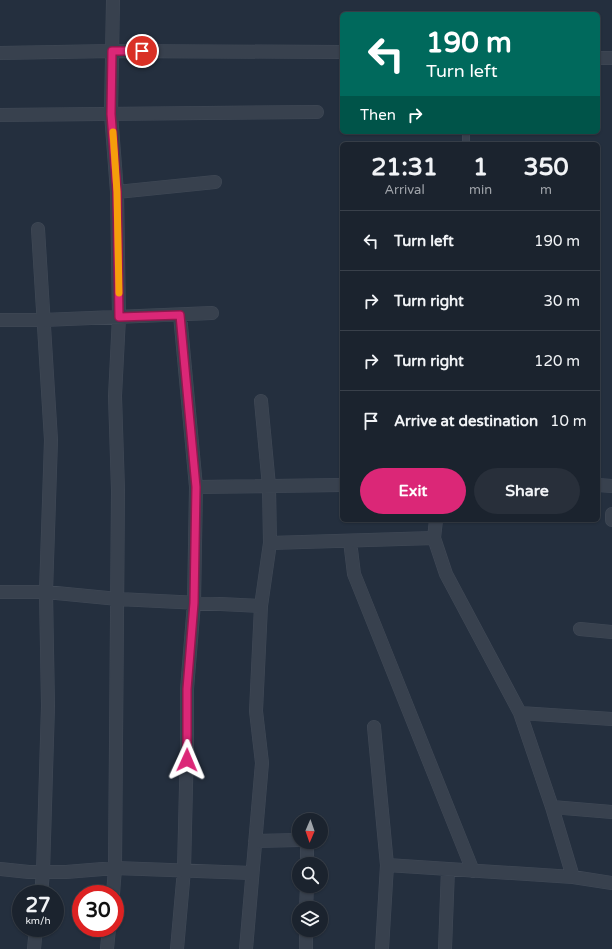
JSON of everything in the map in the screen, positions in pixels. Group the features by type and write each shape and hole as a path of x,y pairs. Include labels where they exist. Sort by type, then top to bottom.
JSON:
{"street":[{"path":"113,0 111,114 117,192 119,317 115,396 118,490 118,599 114,885"},
{"path":"0,53 112,51 340,52"},
{"path":"600,58 612,58"},
{"path":"0,115 317,112"},
{"path":"117,192 215,182"},
{"path":"38,229 51,440 46,592 48,706 44,872 42,885"},
{"path":"0,320 43,320 212,313"},
{"path":"177,949 184,870 188,744 187,689 194,603 196,487 180,315"},
{"path":"246,949 262,763 256,711 261,606 270,542 269,486 261,401"},
{"path":"196,487 340,485"},
{"path":"600,485 612,486"},
{"path":"612,514 612,520"},
{"path":"436,522 434,538 446,574 520,713 552,807 573,877"},
{"path":"270,542 434,538"},
{"path":"350,541 354,574 473,871"},
{"path":"0,592 46,592 118,599 261,606"},
{"path":"580,629 612,632"},
{"path":"520,713 612,719"},
{"path":"374,727 387,865 382,949"},
{"path":"552,807 612,812"},
{"path":"255,841 292,840"},
{"path":"387,865 573,877 612,883"},
{"path":"0,869 66,872 115,868 252,873"},
{"path":"445,949 448,870"},
{"path":"34,949 35,937"},
{"path":"107,949 108,937"},
{"path":"306,937 306,949"}],"slow traffic":[{"path":"113,132 117,192 119,293"}],"route":[{"path":"142,51 112,51 111,114 117,192 119,317 180,315 196,487 194,603 187,689 187,760"}]}
